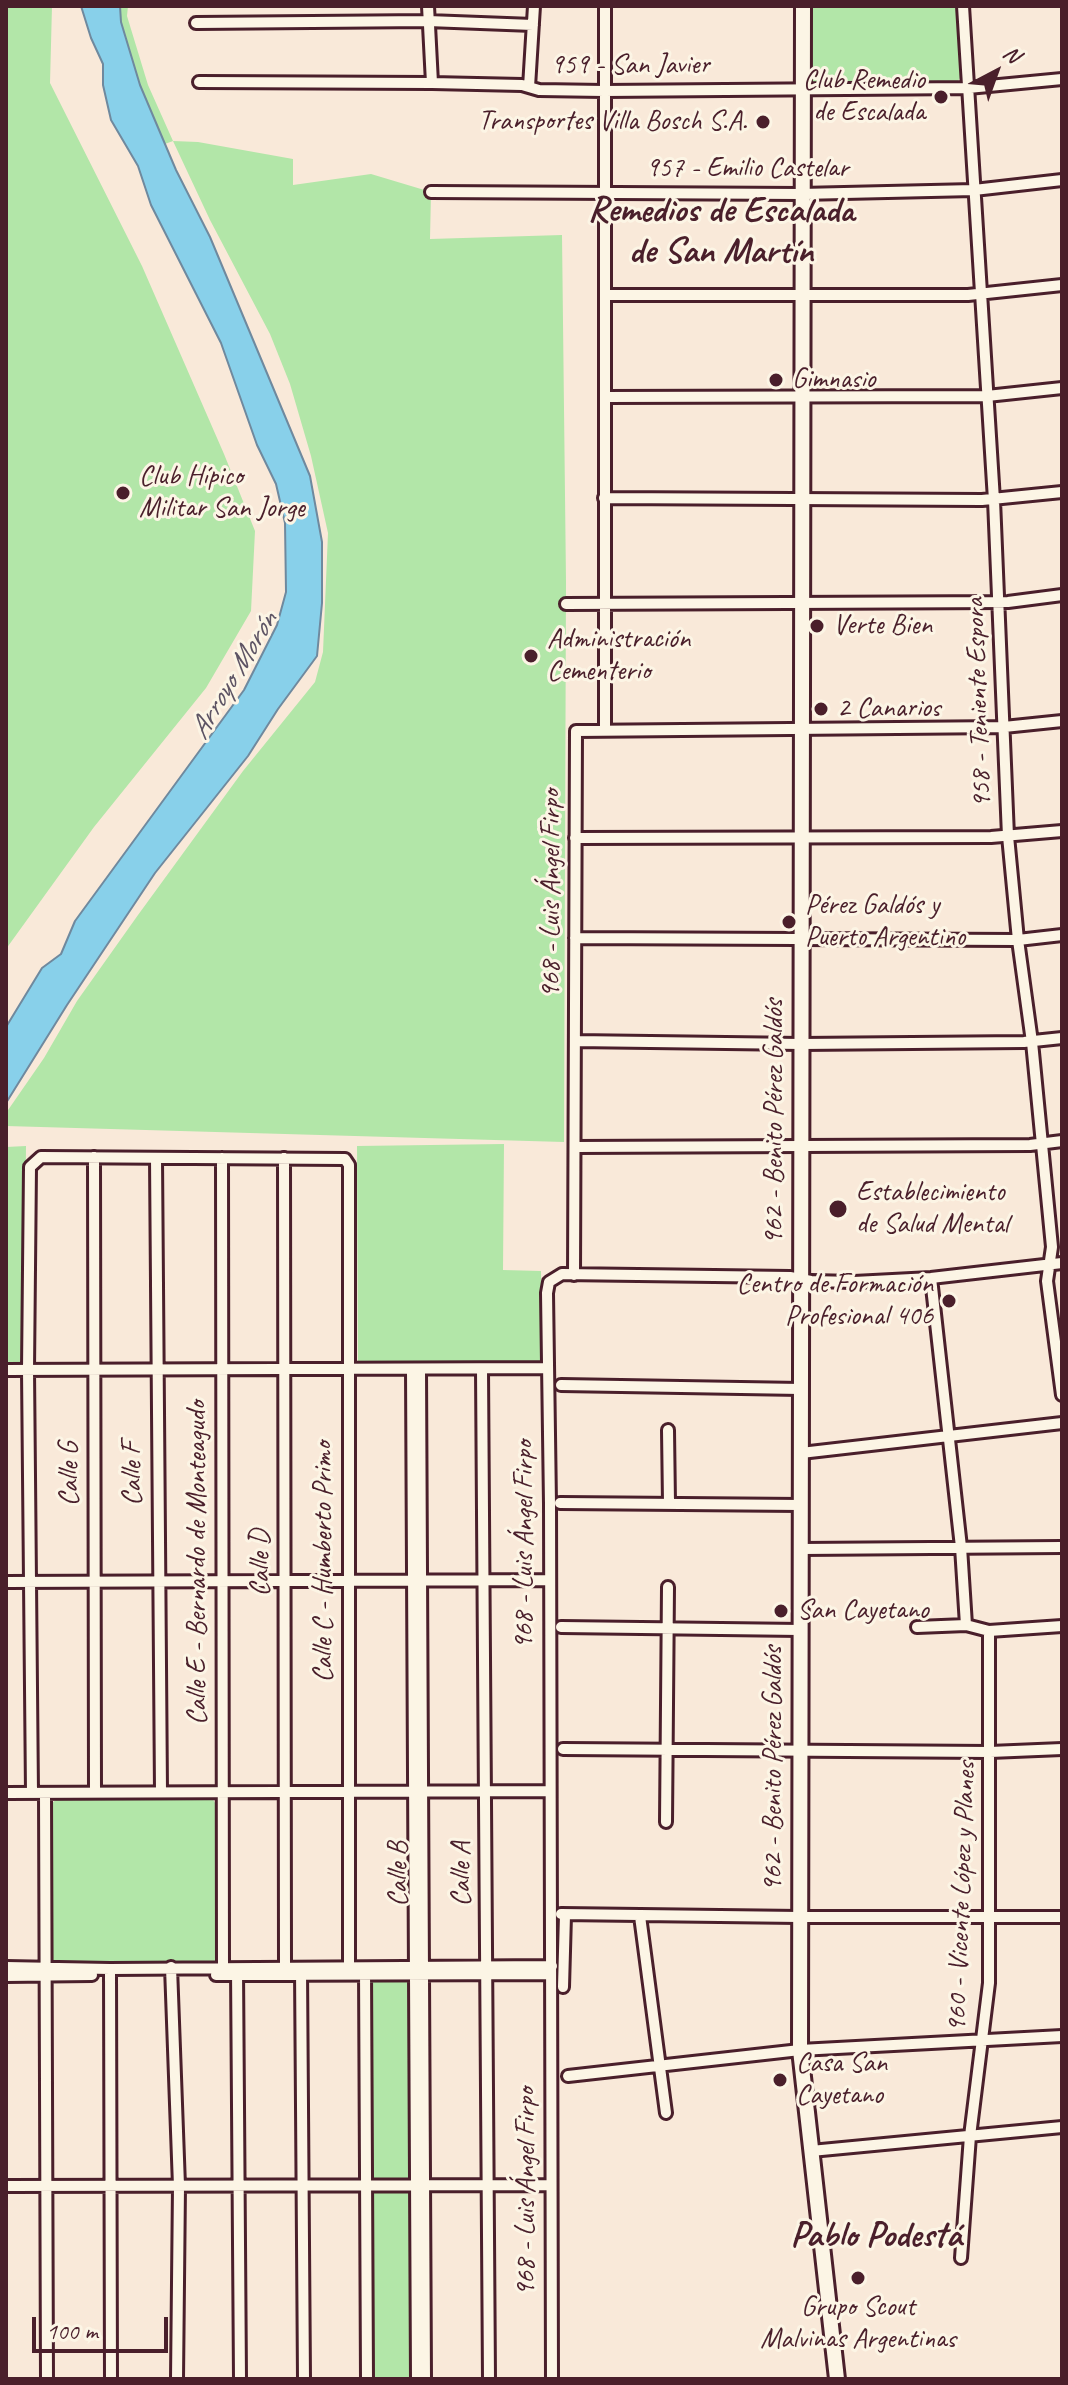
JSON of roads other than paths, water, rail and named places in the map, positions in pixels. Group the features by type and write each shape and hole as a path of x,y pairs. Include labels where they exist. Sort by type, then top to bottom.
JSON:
{"main road":[{"name":"962 - Benito Pérez Galdós","path":"803,6 800,2050 837,2379"}],"street":[{"path":"428,6 432,83"},
{"path":"529,87 534,6"},
{"path":"605,6 605,729 1004,727 1062,721"},
{"name":"958 - Teniente Espora","path":"963,6 994,500 1008,836 1052,1247 1047,1281 1062,1395"},
{"path":"196,23 428,21 533,25"},
{"name":"959 - San Javier","path":"199,82 432,83 604,91 968,88 1062,79"},
{"name":"957 - Emilio Castelar","path":"431,192 801,194 974,190 1062,180"},
{"path":"606,295 980,294 1062,285"},
{"path":"605,397 987,396 1062,388"},
{"path":"604,498 994,500 1062,492"},
{"path":"566,604 999,602 1062,595"},
{"name":"968 - Luis Ángel Firpo","path":"552,2379 547,1287 558,1275 574,1275 576,731 605,729"},
{"path":"575,838 1008,836 1062,831"},
{"path":"575,938 1018,940 1062,935"},
{"path":"575,1041 801,1044 1032,1042 1062,1038"},
{"path":"575,1147 801,1148 1042,1144 1062,1141"},
{"path":"32,1793 28,1370 30,1167 41,1157 284,1158"},
{"name":"Calle G","path":"94,1157 95,1791"},
{"name":"Calle F","path":"156,1158 161,1791"},
{"name":"Calle E - Bernardo de Monteagudo","path":"222,1158 223,1968"},
{"name":"Calle C - Humberto Primo","path":"284,1158 345,1159 349,1165 349,1966"},
{"name":"Calle D","path":"284,1158 285,1967"},
{"path":"574,1275 790,1277 854,1282 931,1278 1062,1263"},
{"path":"931,1278 961,1547 966,1625"},
{"path":"6,1370 548,1368"},
{"name":"Calle B","path":"416,1369 420,2184 417,2379"},
{"name":"Calle A","path":"482,1369 489,2379"},
{"path":"561,1385 801,1389"},
{"path":"801,1453 1062,1423"},
{"path":"668,1430 669,1503"},
{"path":"560,1503 801,1505"},
{"path":"801,1549 1062,1547"},
{"path":"6,1582 550,1580"},
{"path":"666,1822 668,1587"},
{"path":"917,1627 966,1625 989,1631 1062,1626"},
{"path":"561,1627 801,1630"},
{"name":"960 - Vicente López y Planes","path":"961,2258 970,2136 989,1983 989,1631"},
{"path":"563,1749 990,1752 1062,1749"},
{"path":"6,1793 549,1791"},
{"path":"45,1793 47,2379"},
{"path":"563,1987 563,1914 1062,1917"},
{"path":"640,1916 666,2113"},
{"path":"6,1967 110,1972 223,1968 236,1971 285,1967 301,1971 349,1966 365,1970"},
{"path":"171,1970 551,1970"},
{"path":"171,1970 179,2186 177,2379"},
{"path":"365,1970 367,2379"},
{"path":"6,1976 46,1971"},
{"path":"236,1971 240,2379"},
{"path":"301,1971 304,2379"},
{"path":"110,1972 111,2379"},
{"path":"568,2076 800,2050 1062,2036"},
{"path":"811,2151 1062,2127"},
{"name":"Calle B","path":"420,2184 425,2379"},
{"path":"6,2186 551,2185"}],"water":[{"name":"Arroyo Morón","path":"81,6 120,6 121,22 140,85 176,170 210,237 310,476 322,542 322,603 317,656 248,756 155,873 6,1103 6,1027 42,968 61,954 75,921 244,690 277,625 286,592 285,523 276,484 257,445 221,343 151,205 138,166 111,120 103,85 103,64"}],"place":[{"name":"Club Remedio de Escalada","path":"941,97"},
{"name":"Transportes Villa Bosch S.A.","path":"763,122"},
{"name":"Gimnasio","path":"776,380"},
{"name":"Club Hípico Militar San Jorge","path":"123,493"},
{"name":"Verte Bien","path":"817,626"},
{"name":"Administración Cementerio","path":"531,656"},
{"name":"2 Canarios","path":"821,709"},
{"name":"Pérez Galdós y Puerto Argentino","path":"789,922"},
{"name":"Establecimiento de Salud Mental","path":"838,1209"},
{"name":"Centro de Formación Profesional 406","path":"949,1301"},
{"name":"San Cayetano","path":"781,1611"},
{"name":"Casa San Cayetano","path":"780,2080"},
{"name":"Grupo Scout Malvinas Argentinas","path":"858,2278"}],"district":[{"name":"Remedios de Escalada de San Martín","path":"721,232"},
{"name":"Pablo Podestá","path":"876,2237"}]}
